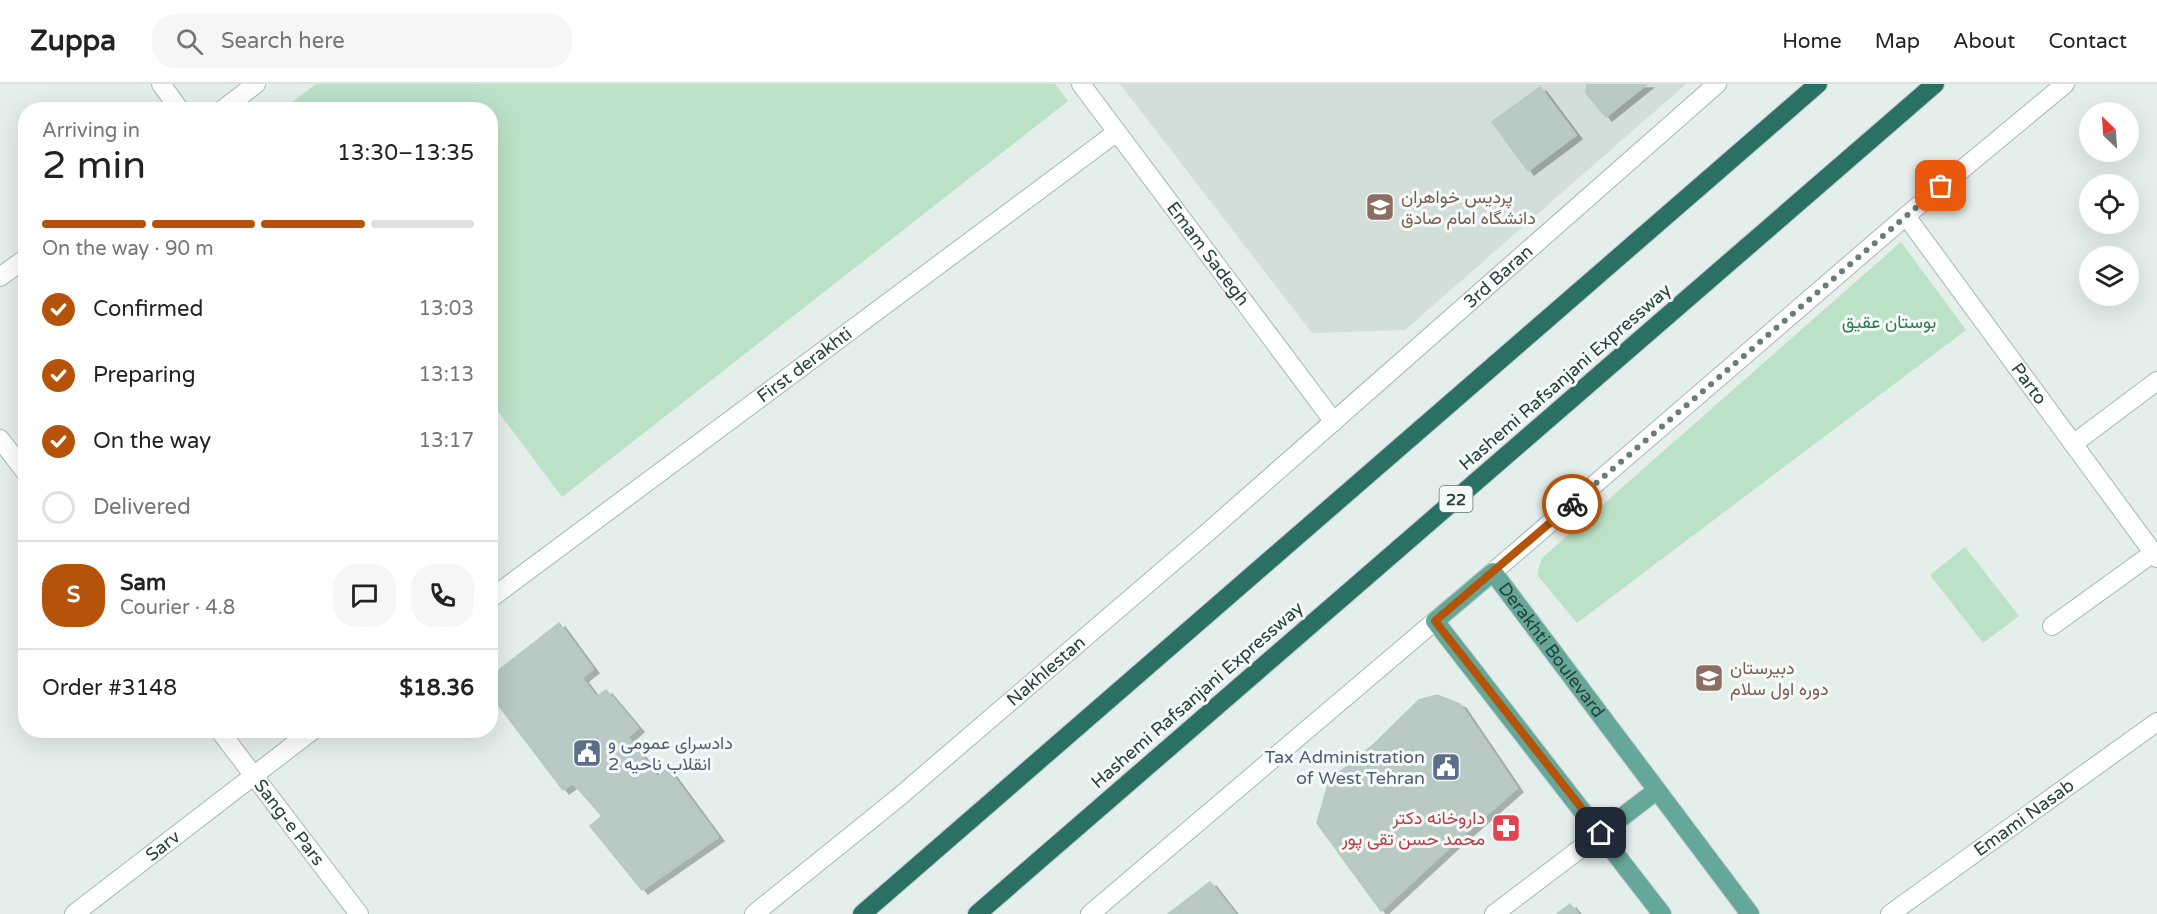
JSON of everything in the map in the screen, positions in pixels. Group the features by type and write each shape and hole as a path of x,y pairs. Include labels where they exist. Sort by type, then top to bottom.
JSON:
{"highway":[{"path":"862,914 1818,84"},
{"name":"Hashemi Rafsanjani Expressway","path":"977,914 1935,84"}],"main road":[{"name":"Derakhti Boulevard","path":"1435,621 1493,572 1750,914"},
{"path":"1435,621 1662,914"},
{"path":"1601,833 1656,791"}],"street":[{"path":"161,84 174,102"},
{"path":"232,102 256,84"},
{"name":"Emam Sadegh","path":"1081,84 1334,423"},
{"name":"3rd Baran","path":"1334,423 1717,84"},
{"path":"1493,572 1906,216 2065,84"},
{"name":"First derakhti","path":"498,593 1117,132"},
{"name":"Parto","path":"1906,216 2155,555 2052,626"},
{"path":"0,277 18,264"},
{"path":"2073,444 2157,381"},
{"name":"Nakhlestan","path":"754,914 899,797 1334,423"},
{"path":"0,439 18,463"},
{"path":"1090,914 1435,621"},
{"name":"Emami Nasab","path":"1890,914 2157,723"},
{"name":"Sang-e Pars","path":"225,738 359,914"},
{"path":"253,775 302,738"},
{"name":"Sarv","path":"74,914 253,775"},
{"path":"1494,914 1601,833"}],"shaded area":[{"name":"پردیس خواهران دانشگاه امام صادق","path":"1120,84 1686,84 1405,330 1312,333"}],"green space":[{"path":"316,84 1055,84 1068,101 562,497 498,411 498,102 292,102"},
{"name":"بوستان عقیق","path":"1901,242 1966,330 1577,623 1538,576 1542,558"},
{"path":"1965,547 2019,616 1983,643 1930,575"}],"building":[{"path":"1587,84 1647,84 1606,117 1586,93"},
{"path":"1540,87 1576,135 1528,171 1492,122"},
{"name":"دادسرای عمومی و انقلاب ناحیه 2","path":"559,623 593,669 582,678 596,697 606,690 638,728 628,737 658,778 667,768 718,837 642,890 590,826 602,816 573,783 563,790 498,705 498,671"},
{"name":"Tax Administration of West Tehran","path":"1437,695 1460,704 1517,788 1450,847 1373,745 1419,700"},
{"path":"1373,745 1450,847 1381,911 1317,823 1329,781"},
{"path":"1210,882 1235,914 1168,914"},
{"path":"1570,904 1578,914 1557,914"}],"way so far":[{"path":"1572,504 1941,186"}],"place":[{"name":"پردیس خواهران دانشگاه امام صادق","path":"1380,207"},
{"name":"دبیرستان دوره اول سلام","path":"1709,678"},
{"name":"دادسرای عمومی و انقلاب ناحیه 2","path":"587,753"},
{"name":"Tax Administration of West Tehran","path":"1446,767"},
{"name":"داروخانه دکتر محمد حسن تقی پور","path":"1506,828"}],"route":[{"path":"1572,504 1435,621 1601,833"}]}
